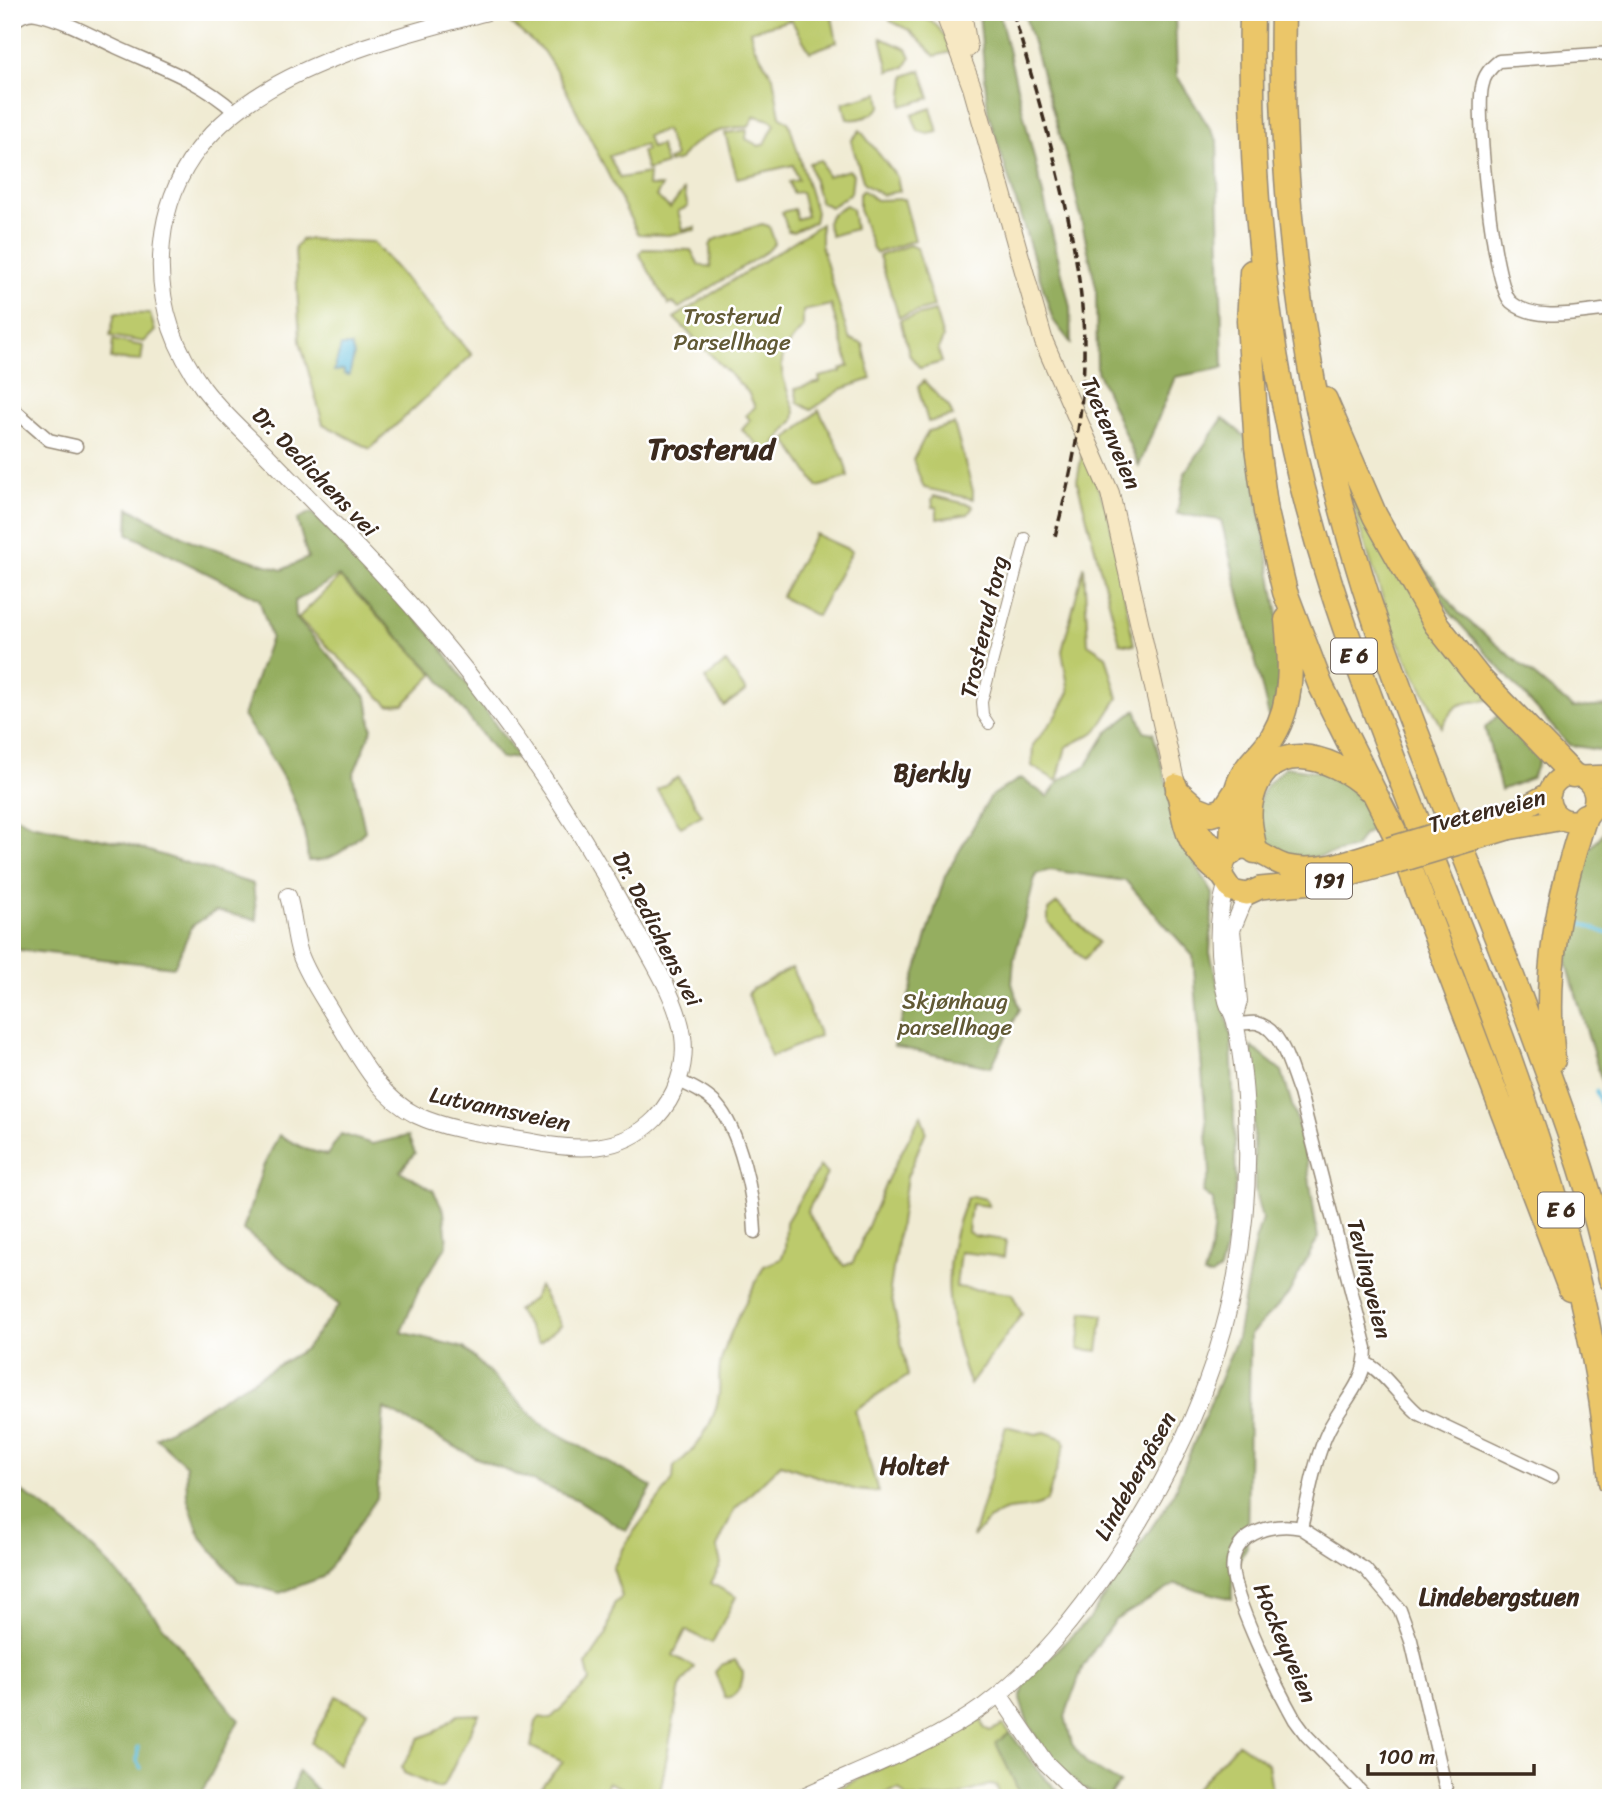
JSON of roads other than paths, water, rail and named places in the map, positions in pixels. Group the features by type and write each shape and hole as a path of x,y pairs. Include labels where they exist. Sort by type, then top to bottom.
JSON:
{"highway":[{"name":"E 6","path":"1252,12 1255,199 1269,316 1286,413 1329,582 1366,690 1542,1150 1568,1232 1590,1329 1604,1415 1611,1482"},
{"name":"E 6","path":"1283,12 1286,186 1308,363 1335,488 1373,616 1558,1099 1589,1195 1611,1279"},
{"name":"E 6","path":"1255,199 1250,321 1254,419 1266,512 1285,592 1320,684 1373,793 1391,822 1528,1173 1558,1265 1590,1329"},
{"path":"1308,363 1375,516 1436,624 1478,677 1595,793 1577,842 1556,917 1549,1004 1558,1099"},
{"name":"E 6","path":"1241,795 1281,719 1290,680 1285,592"},
{"name":"E 6","path":"1241,795 1267,770 1281,761 1312,756 1339,766 1373,793"},
{"path":"1578,776 1611,776"},
{"name":"191","path":"1550,793 1558,779 1578,776"},
{"path":"1550,793 1553,811 1588,810"},
{"name":"Tvetenveien","path":"1505,821 1550,793"},
{"path":"1178,794 1207,814 1219,813 1241,795"},
{"name":"Tvetenveien","path":"1178,794 1206,841 1244,854 1288,866 1313,868 1392,855"},
{"name":"Tvetenveien","path":"1178,794 1184,830 1190,842 1204,861 1236,892 1325,882 1392,855 1505,821 1588,810"},
{"path":"1241,795 1244,854 1267,873 1254,891"},
{"path":"1224,881 1222,868 1244,854"}],"main road":[{"name":"Tvetenveien","path":"944,12 972,87 1040,331 1097,458 1116,511 1178,794"},
{"name":"Tvetenveien","path":"962,12 972,87"}],"street":[{"name":"Dr. Dedichens vei","path":"487,12 341,57 265,89 234,111 192,157 168,210 162,244 161,277 165,308 178,347 191,371 218,406 352,541 435,632 537,768 608,881 671,999 684,1044 679,1081"},
{"path":"12,22 27,14 36,14 60,22 215,93 234,111"},
{"path":"1611,53 1499,61 1485,76 1480,105 1495,261 1508,300 1538,313 1611,309"},
{"path":"12,408 50,440 76,446"},
{"name":"Trosterud torg","path":"989,724 983,715 982,702 1025,538"},
{"name":"Lindebergåsen","path":"1224,881 1218,944 1227,1004 1235,1021"},
{"name":"Lindebergåsen","path":"799,1798 944,1730 999,1694 1057,1638 1127,1541 1181,1447 1215,1364 1232,1304 1244,1231 1246,1116 1235,1021 1239,1001 1232,930 1254,891"},
{"name":"Lutvannsveien","path":"288,896 299,949 313,981 377,1083 398,1103 419,1116 466,1130 565,1148 591,1149 621,1142 642,1130 660,1114 679,1081"},
{"name":"Tevlingveien","path":"1235,1021 1256,1023 1271,1031 1295,1081 1364,1333 1365,1363 1374,1367 1404,1403 1419,1414 1552,1477"},
{"path":"679,1081 710,1098 723,1114 752,1186 755,1232"},
{"path":"1365,1363 1357,1388 1329,1429 1301,1528 1365,1569 1400,1610 1411,1640 1448,1798"},
{"name":"Hockeyveien","path":"1301,1528 1273,1526 1254,1532 1239,1548 1233,1576 1277,1684 1295,1720 1367,1798"},
{"path":"999,1694 1045,1762 1082,1798"}],"water":[{"path":"341,346 351,346 354,355 349,375 344,374 344,370 334,371"}],"waterway":[{"path":"1575,921 1611,935"},
{"path":"1596,1091 1611,1132"},
{"path":"1599,1100 1611,1100"},
{"path":"138,1747 137,1761 141,1768"}],"railway":[{"path":"1013,12 1059,177 1077,263 1082,305 1082,395 1071,468 1054,540"}],"district":[{"name":"Trosterud","path":"711,449"},
{"name":"Bjerkly","path":"932,773"},
{"name":"Holtet","path":"914,1466"},
{"name":"Lindebergstuen","path":"1499,1597"}],"park label":[{"name":"Trosterud Parsellhage","path":"732,329"},
{"name":"Skjønhaug parsellhage","path":"955,1014"}]}
